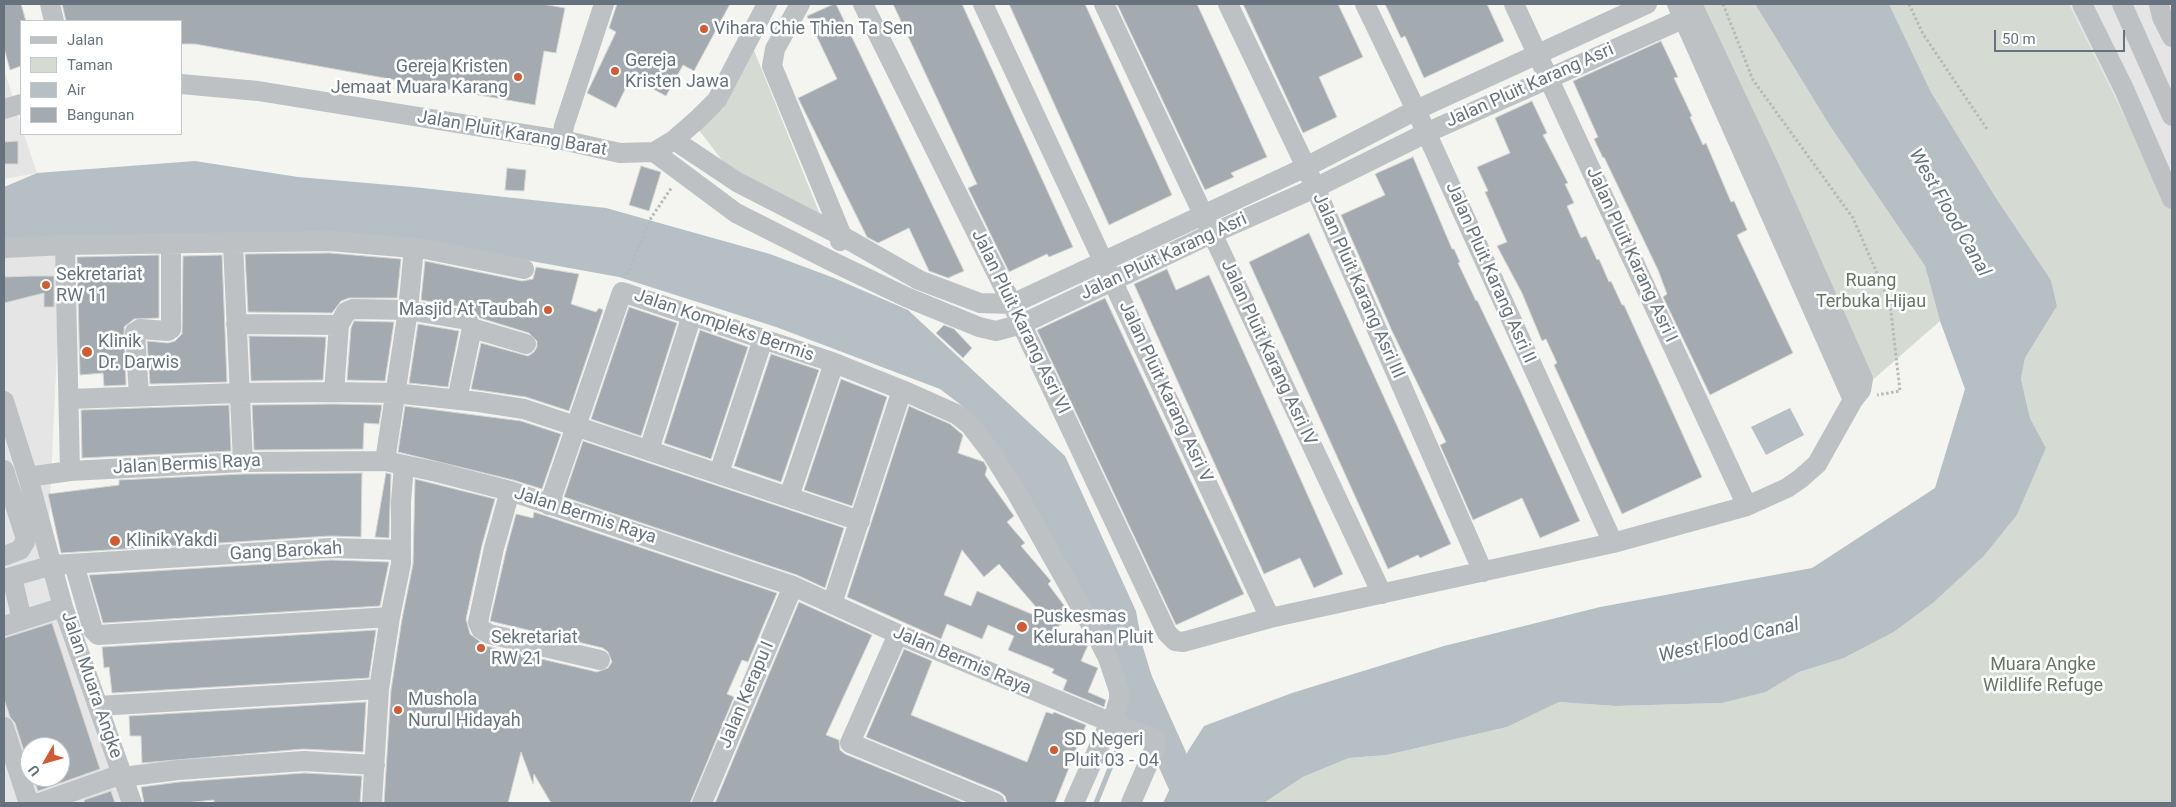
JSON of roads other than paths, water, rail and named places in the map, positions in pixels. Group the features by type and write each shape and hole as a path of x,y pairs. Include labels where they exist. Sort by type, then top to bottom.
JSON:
{"street":[{"path":"50,4 54,20"},
{"path":"562,140 564,126 604,4"},
{"name":"Jalan Pluit Karang Barat","path":"182,84 258,91 562,140 620,153 654,152 674,140 716,100 767,4"},
{"path":"800,4 775,49 772,66 842,236 833,262"},
{"name":"Jalan Pluit Karang Asri VI","path":"863,4 1022,324 1167,633 1175,641 1192,641 1270,618"},
{"name":"Jalan Pluit Karang Asri V","path":"983,4 1270,618"},
{"name":"Jalan Pluit Karang Asri IV","path":"1104,4 1382,594"},
{"name":"Jalan Pluit Karang Asri III","path":"1228,4 1306,167 1483,572"},
{"name":"Jalan Pluit Karang Asri II","path":"1365,4 1416,110 1612,543"},
{"name":"Jalan Pluit Karang Asri I","path":"1514,4 1747,506"},
{"name":"Jalan Pluit Karang Asri","path":"674,140 752,191 842,236 919,280 980,303 1012,304 1306,167 1416,110 1647,4"},
{"path":"2082,4 2124,89 2172,199"},
{"path":"2122,4 2172,116"},
{"path":"2159,4 2162,17 2172,37"},
{"name":"Jalan Pluit Karang Asri","path":"654,152 736,213 906,297 979,327 996,331 1022,324 1113,282 1211,234 1315,188 1426,132 1548,77 1687,10 1838,344 1853,400 1817,464 1788,488 1747,506"},
{"path":"4,109 20,104"},
{"path":"4,248 65,245 233,244 330,241 425,248 524,269"},
{"path":"139,396 136,332 140,329 168,332 171,329 170,244"},
{"path":"233,244 243,462"},
{"path":"65,245 70,471"},
{"path":"385,461 408,310 414,248"},
{"name":"Jalan Kompleks Bermis","path":"577,426 622,292 834,363 902,390 964,418 993,455 1016,492 1108,658 1119,694 1115,724 1074,803"},
{"path":"334,392 339,325 348,309 408,310 467,320 472,328 526,344"},
{"path":"649,450 692,315"},
{"path":"236,324 339,325"},
{"path":"457,400 472,328"},
{"path":"719,473 763,339"},
{"path":"789,497 834,363"},
{"path":"832,604 902,390"},
{"path":"69,399 239,393 394,393 524,409 860,521"},
{"name":"Jalan Muara Angke","path":"4,401 28,477 64,607 132,803"},
{"path":"549,505 577,426"},
{"name":"Jalan Bermis Raya","path":"28,477 70,471 243,462 385,461 510,491 793,586 898,634 1155,739 1156,745 1131,803"},
{"path":"372,803 379,690 390,617 401,564 404,465"},
{"path":"4,470 25,536 20,550 4,556"},
{"path":"510,491 492,557 478,622 480,629 489,634 600,660"},
{"path":"1270,618 1612,543 1747,506"},
{"name":"Gang Barokah","path":"8,578 53,565 331,548 400,550"},
{"path":"74,564 93,630 98,635 390,617"},
{"path":"8,578 13,623 64,607"},
{"name":"Jalan Kerapu I","path":"702,803 793,586"},
{"path":"898,634 850,743 995,803"},
{"path":"98,706 379,690"},
{"path":"4,727 27,798 33,803"},
{"path":"40,803 122,776 304,761 375,765"}],"water":[{"name":"West Flood Canal","path":"1755,4 1889,4 1931,92 1996,198 2051,280 2057,306 2025,358 2021,379 2030,418 2046,448 2017,515 1984,556 1933,603 1894,632 1844,658 1799,672 1766,692 1722,703 1615,706 1559,702 1507,727 1387,755 1349,758 1303,777 1264,803 1163,803 1188,751 1204,726 1292,693 1444,646 1600,607 1812,568 1935,488 1965,389 1940,321 1925,266 1830,126"},
{"path":"195,161 298,177 413,187 606,208 770,254 834,278 908,310 1065,456 1136,611 1142,644 1160,703 1138,725 1115,718 1122,697 991,437 961,405 940,389 776,327 619,277 426,242 4,241 4,187 37,173"},
{"path":"1790,408 1804,435 1766,455 1751,427"}],"waterway":[{"path":"1133,672 1192,803"},
{"path":"1096,803 1125,731"}],"place":[{"name":"Vihara Chie Thien Ta Sen","path":"704,29"},
{"name":"Gereja Kristen Jawa","path":"615,71"},
{"name":"Gereja Kristen Jemaat Muara Karang","path":"518,77"},
{"name":"Sekretariat RW 11","path":"46,285"},
{"name":"Masjid At Taubah","path":"548,310"},
{"name":"Klinik Dr. Darwis","path":"87,352"},
{"name":"Klinik Yakdi","path":"115,541"},
{"name":"Puskesmas Kelurahan Pluit","path":"1022,627"},
{"name":"Sekretariat RW 21","path":"481,648"},
{"name":"Mushola Nurul Hidayah","path":"398,710"},
{"name":"SD Negeri Pluit 03 - 04","path":"1054,750"}],"park label":[{"name":"Ruang Terbuka Hijau","path":"1871,291"},
{"name":"Muara Angke Wildlife Refuge","path":"2043,675"}]}
